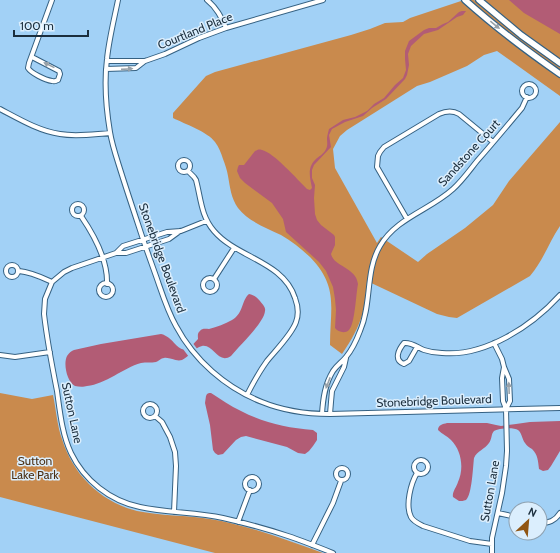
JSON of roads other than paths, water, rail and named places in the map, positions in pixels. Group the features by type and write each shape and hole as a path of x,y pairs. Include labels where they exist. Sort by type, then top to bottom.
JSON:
{"main road":[{"path":"465,0 510,38 560,74"},
{"path":"479,0 521,35 560,63"}],"street":[{"path":"32,57 59,71 60,74 58,80 52,81 31,72 28,68 52,0"},
{"name":"Stonebridge Boulevard","path":"118,0 110,38 106,70 107,107 110,133 143,240 169,313 188,345 205,365 220,378 247,395 263,403 293,411 330,414 560,408"},
{"path":"207,0 216,8 226,28"},
{"name":"Courtland Place","path":"106,70 136,68 145,61 165,54 204,36 309,2 322,0"},
{"name":"Courtland Place","path":"107,61 145,61"},
{"name":"Sandstone Court","path":"330,414 332,391 344,367 346,357 364,322 368,306 372,269 377,251 383,241 392,230 453,189 522,108 527,97"},
{"path":"0,110 37,127 61,134 71,135 110,133"},
{"path":"408,219 377,167 378,156 384,147 445,111 459,114 493,142"},
{"path":"188,171 196,180 202,211 206,221 219,237 234,248 270,267 284,279 295,295 298,308 294,326 261,371 247,395"},
{"path":"81,216 91,232 103,258 107,276 107,284"},
{"path":"18,271 30,272 52,282 64,272 72,268 116,253 126,253 169,239 181,231 206,221"},
{"path":"116,253 123,246 167,232 181,231"},
{"path":"214,279 234,248"},
{"name":"Sutton Lane","path":"52,282 46,294 44,310 50,352 67,443 83,472 99,488 119,501 138,507 205,515 238,522 288,536 333,553"},
{"path":"417,347 409,361 404,364 399,362 398,354 404,343 410,343 424,350 438,353 458,354 471,352 494,343 527,324 543,312 560,295"},
{"name":"Sutton Lane","path":"494,343 502,359 509,384 510,401 506,409"},
{"path":"0,355 14,357 50,352"},
{"name":"Sandstone Court","path":"322,414 324,393 327,384 338,364 346,357"},
{"name":"Sutton Lane","path":"492,553 492,544 505,475 507,451 506,409 503,401 502,378 504,367"},
{"path":"155,416 162,422 170,437 175,452 176,466 174,512"},
{"path":"418,473 411,487 408,507 413,520 420,525 470,541 492,544"},
{"path":"312,545 333,503 341,481"},
{"path":"238,522 250,490"},
{"path":"498,513 508,515"},
{"path":"548,522 558,517 560,513"}],"park label":[{"name":"Sutton Lake Park","path":"35,468"}]}
